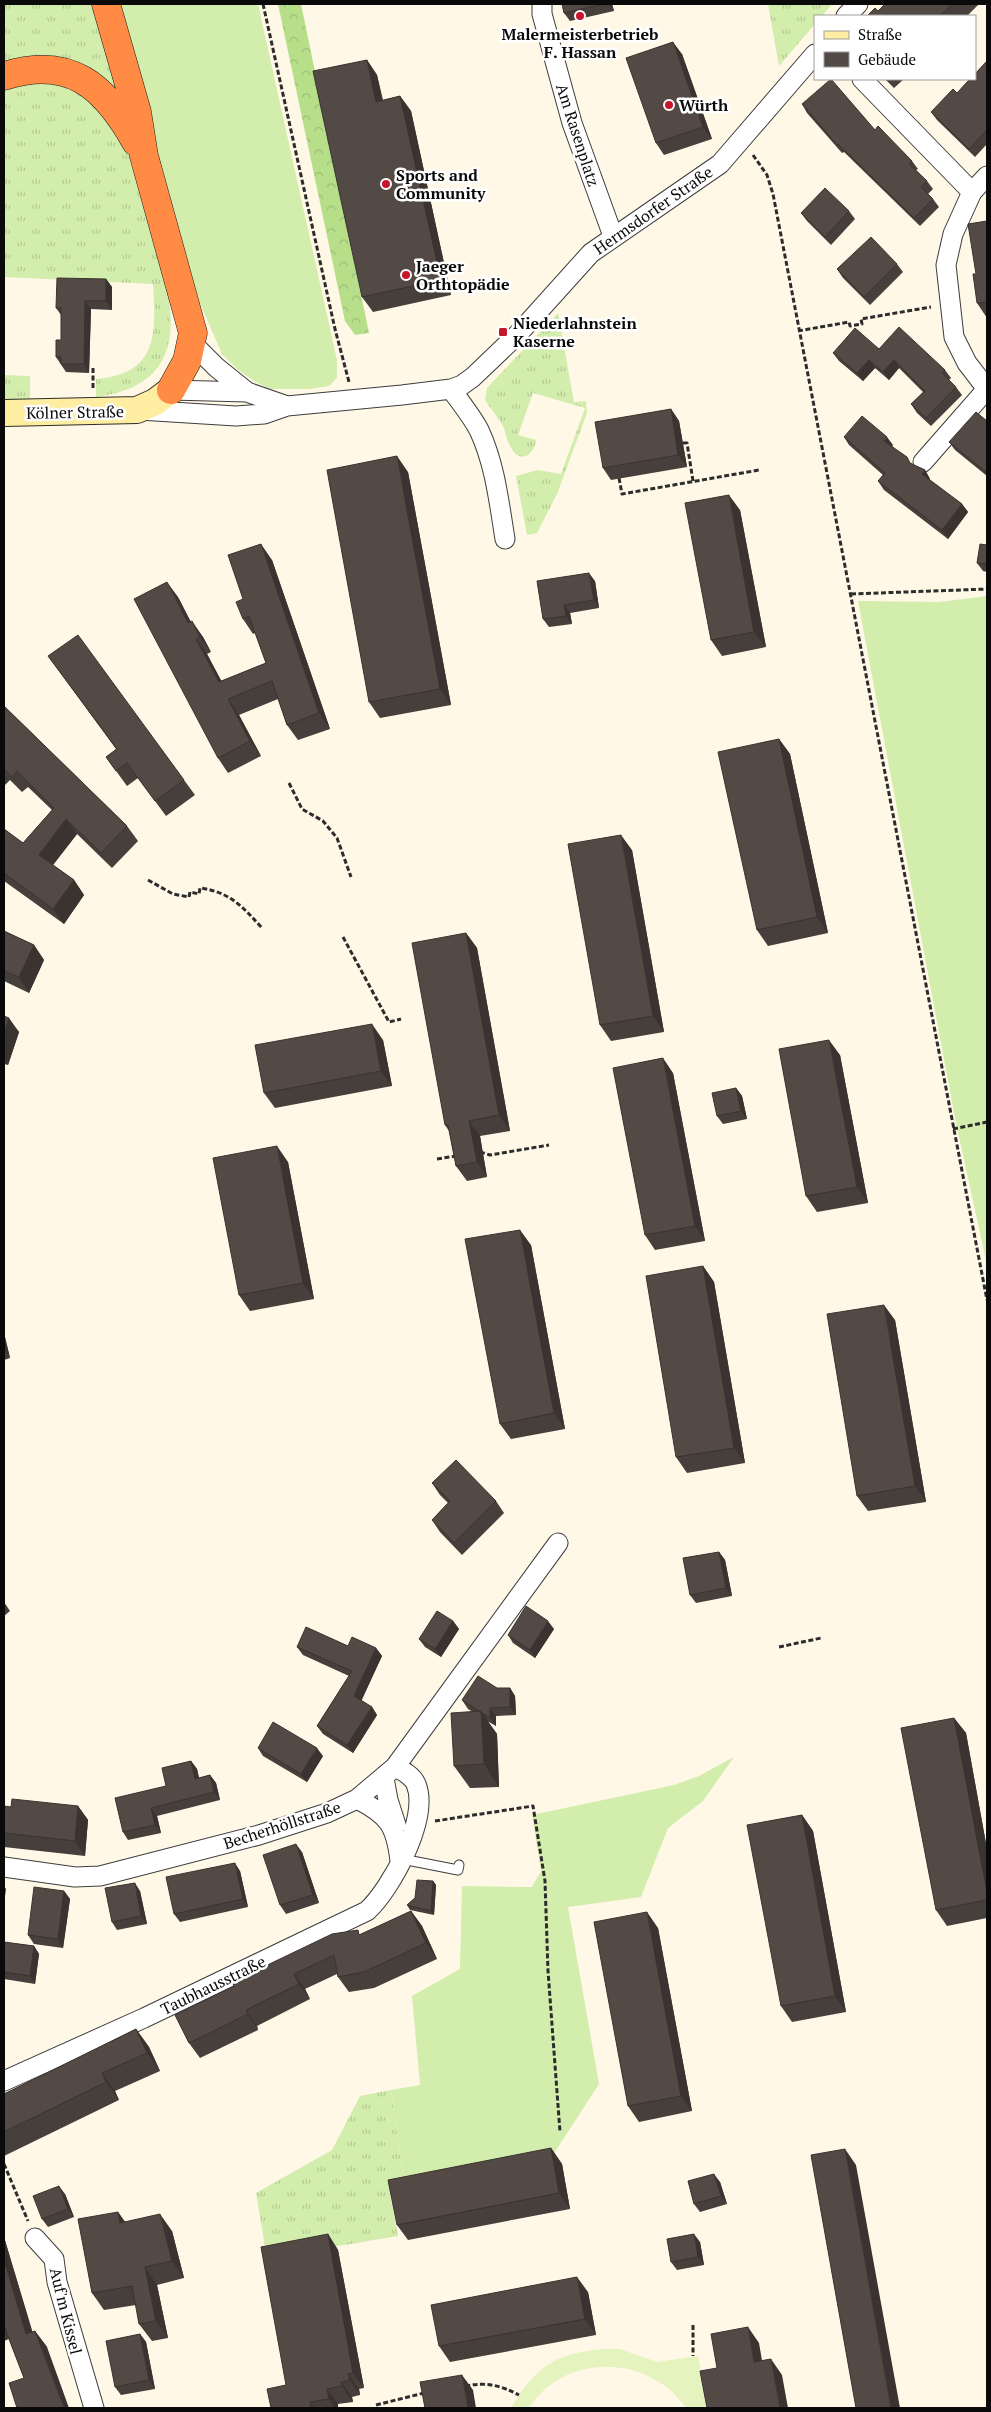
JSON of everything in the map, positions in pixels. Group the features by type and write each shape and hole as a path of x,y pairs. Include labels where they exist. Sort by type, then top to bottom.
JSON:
{"highway":[{"path":"106,4 137,112 144,156 191,322 192,342 183,372 171,390"},
{"path":"4,76 24,69 50,69 73,73 96,88 122,116 144,156"}],"street":[{"name":"Am Rasenplatz","path":"542,4 542,14 572,123 613,236"},
{"path":"847,15 858,4"},
{"name":"Hermsdorfer Straße","path":"136,410 236,416 264,414 288,406 450,388 473,378 518,334 581,263 613,236 720,164 741,142 814,55"},
{"path":"863,80 972,192"},
{"path":"923,462 987,389 967,362 954,337 946,266 951,242 963,208 972,192 987,176"},
{"name":"Hermsdorfer Straße","path":"192,342 216,367 247,392"},
{"path":"450,388 470,414 485,445 493,470 505,539"},
{"name":"Hermsdorfer Straße","path":"171,390 247,392 288,406"},
{"name":"Hermsdorfer Straße","path":"171,390 197,404 236,416"},
{"name":"Kölner Straße","path":"4,413 136,410 155,402 171,390"},
{"name":"Becherhöllstraße","path":"4,1867 75,1877 100,1876 258,1835 327,1812 357,1799 390,1772 558,1543"},
{"path":"390,1772 388,1800 396,1818 401,1861"},
{"name":"Taubhausstraße","path":"4,2081 144,2018 367,1911 385,1890 401,1861 415,1824 418,1806 416,1785 409,1775 390,1772"},
{"path":"357,1799 379,1810 397,1835"},
{"name":"Auf'm Kissel","path":"35,2238 54,2259 63,2307 94,2408"}],"lane":[{"path":"401,1861 458,1870 459,1866"}],"path":[{"path":"263,4 335,329 353,400"},
{"path":"741,142 755,157 767,175 773,194 987,1300"},
{"path":"798,331 849,322 850,326 862,324 861,319 949,304"},
{"path":"93,368 93,389"},
{"path":"683,443 687,443 693,481"},
{"path":"619,478 622,494 759,470"},
{"path":"851,594 987,589"},
{"path":"289,783 302,809 323,821 337,838 351,877"},
{"path":"148,880 173,894 189,897 190,892 199,894 200,888 218,890 243,907 262,928"},
{"path":"343,938 388,1022 401,1019"},
{"path":"953,1129 987,1122"},
{"path":"472,1153 481,1151 490,1155 549,1145"},
{"path":"437,1159 463,1154"},
{"path":"779,1647 821,1638"},
{"path":"415,1824 533,1806 545,1881 548,1970 560,2132"},
{"path":"4,2164 35,2238"},
{"path":"693,2325 693,2356"},
{"path":"462,2386 487,2383 502,2386 519,2395"},
{"path":"376,2405 433,2392"}],"green space":[{"path":"4,4 96,4 121,92 4,65"},
{"path":"113,4 258,4 337,360 337,378 329,386 310,389 270,389 237,369 222,354 199,301"},
{"path":"278,4 301,4 369,333 355,335 345,321"},
{"path":"768,4 832,4 823,15 814,15 814,25 779,66"},
{"path":"51,77 85,93 105,114 126,144 164,273 169,301 171,328 166,353 153,373 130,388 96,397 96,379 116,376 131,369 142,360 149,348 153,335 154,319 153,284 4,277 4,84"},
{"path":"558,313 574,402 586,401 587,413 557,494 537,533 527,535 516,476 538,470 561,474 585,408 533,393 518,435 536,440 531,452 528,455 521,456 517,455 511,448 503,426 485,400 487,388"},
{"path":"4,375 30,376 30,401 4,401"},
{"path":"987,596 987,1265 956,1123 858,601 939,602"},
{"path":"734,1757 703,1801 668,1828 641,1897 568,1907 599,2084 549,2161 405,2190 391,2090 420,2085 412,1996 460,1969 462,1886 532,1887 541,1871 532,1815 674,1785 699,1776"},
{"path":"391,2090 405,2190 390,2194 398,2236 267,2258 256,2193 332,2150 360,2096"},
{"path":"603,2349 620,2349 657,2362 698,2356 708,2408 686,2408 670,2390 651,2377 630,2370 607,2367 585,2369 564,2377 545,2390 529,2408 511,2408 529,2382 548,2365 571,2355"}],"building":[{"path":"562,4 604,4 564,13"},
{"path":"885,4 952,4 941,15 868,15 875,8 878,11"},
{"path":"673,42 703,127 656,143 626,58"},
{"path":"367,60 376,102 400,96 441,280 362,297 313,71"},
{"path":"987,61 987,130 969,149 931,112 953,89 957,93 969,80 976,80 976,73"},
{"path":"832,80 875,130 878,126 912,161 909,164 927,181 921,187 933,199 914,218 837,145 802,104"},
{"path":"825,188 849,211 825,237 801,213"},
{"path":"987,221 987,302 977,303 973,274 976,274 968,224"},
{"path":"871,237 897,264 864,297 837,269"},
{"path":"57,278 106,279 106,301 85,301 84,364 61,364 61,357 56,357 56,340 61,340 61,308 56,308"},
{"path":"899,327 945,370 942,373 956,387 926,418 911,404 925,391 894,360 883,372 869,360 857,373 833,353 855,328 879,349"},
{"path":"671,409 678,455 603,468 595,422"},
{"path":"976,412 987,421 986,472 949,442"},
{"path":"862,416 887,437 884,441 907,457 910,463 925,470 922,474 962,504 942,530 878,481 885,473 844,437"},
{"path":"397,456 440,689 369,702 327,470"},
{"path":"729,495 754,632 711,640 685,503"},
{"path":"261,544 319,713 287,725 272,681 228,699 250,741 218,758 134,599 167,582 188,623 192,621 200,637 196,639 219,682 266,663 249,616 243,619 236,602 243,599 228,555"},
{"path":"980,544 987,545 987,564 977,563"},
{"path":"589,573 594,600 564,605 566,616 543,619 537,581"},
{"path":"78,635 184,780 155,801 127,763 116,771 106,757 117,749 48,656"},
{"path":"4,706 127,826 101,853 66,819 39,855 74,880 53,909 4,873 4,829 23,843 54,808 17,771 12,777 4,769"},
{"path":"779,739 817,917 757,930 718,752"},
{"path":"621,835 653,1016 600,1025 568,844"},
{"path":"4,931 34,945 19,977 4,971"},
{"path":"466,933 499,1115 469,1121 477,1162 456,1166 448,1125 445,1125 412,943"},
{"path":"4,1016 9,1018 4,1033"},
{"path":"372,1024 381,1071 264,1093 255,1045"},
{"path":"829,1040 857,1187 806,1196 779,1049"},
{"path":"663,1058 695,1226 645,1235 613,1068"},
{"path":"736,1088 741,1111 717,1116 712,1093"},
{"path":"277,1146 303,1283 239,1295 213,1158"},
{"path":"520,1230 554,1413 500,1424 465,1239"},
{"path":"703,1266 734,1448 676,1457 646,1276"},
{"path":"884,1305 915,1486 857,1496 827,1314"},
{"path":"456,1460 496,1501 454,1543 432,1520 450,1501 432,1483"},
{"path":"719,1552 726,1588 690,1595 683,1558"},
{"path":"526,1606 548,1621 530,1650 508,1635"},
{"path":"437,1611 453,1621 435,1649 419,1639"},
{"path":"306,1627 348,1646 352,1637 376,1648 354,1696 372,1707 347,1745 317,1726 352,1671 297,1647"},
{"path":"478,1676 497,1688 510,1688 510,1707 490,1708 490,1718 462,1700"},
{"path":"481,1711 484,1764 454,1766 451,1713"},
{"path":"954,1718 987,1900 936,1910 901,1728"},
{"path":"273,1722 317,1748 301,1774 258,1748"},
{"path":"191,1761 195,1779 210,1775 214,1792 151,1808 155,1825 123,1832 115,1798 166,1786 162,1768"},
{"path":"12,1799 78,1806 75,1841 4,1833 4,1806 11,1807"},
{"path":"802,1815 835,1996 781,2006 747,1825"},
{"path":"296,1844 313,1895 280,1905 263,1855"},
{"path":"235,1863 243,1899 174,1914 166,1877"},
{"path":"417,1880 433,1881 431,1911 407,1905 415,1898"},
{"path":"135,1883 141,1916 112,1922 105,1888"},
{"path":"34,1887 64,1891 58,1939 28,1935"},
{"path":"411,1911 426,1943 364,1972 338,1977 334,1955 294,1974 299,1984 246,2010 248,2014 189,2043 175,2015 234,1986 232,1982 332,1934 358,1930 359,1935"},
{"path":"647,1912 681,2096 628,2106 594,1922"},
{"path":"4,1942 34,1946 30,1976 4,1972"},
{"path":"136,2029 147,2053 102,2073 106,2082 4,2132 4,2094"},
{"path":"551,2148 559,2193 397,2225 388,2180"},
{"path":"845,2149 891,2408 856,2408 811,2155"},
{"path":"714,2174 721,2196 694,2204 688,2181"},
{"path":"59,2186 68,2209 42,2219 33,2196"},
{"path":"118,2212 120,2223 160,2214 172,2261 145,2267 156,2321 139,2324 132,2286 92,2293 78,2219"},
{"path":"328,2234 353,2373 348,2374 350,2380 341,2382 342,2386 327,2389 329,2399 310,2402 311,2408 271,2408 267,2389 286,2385 261,2247"},
{"path":"694,2234 698,2257 671,2262 667,2239"},
{"path":"4,2259 26,2334 35,2331 64,2408 17,2408 9,2383 24,2378 4,2326"},
{"path":"577,2277 585,2319 439,2346 431,2305"},
{"path":"748,2327 754,2362 771,2359 780,2408 707,2408 700,2371 717,2368 711,2334"},
{"path":"140,2334 149,2380 115,2387 106,2341"},
{"path":"462,2375 468,2408 425,2408 420,2382"}],"place":[{"name":"Malermeisterbetrieb F. Hassan","path":"580,16"},
{"name":"Würth","path":"669,105"},
{"name":"Sports and Community","path":"386,184"},
{"name":"Jaeger Orthtopädie","path":"406,275"},
{"name":"Niederlahnstein Kaserne","path":"503,332"}]}
